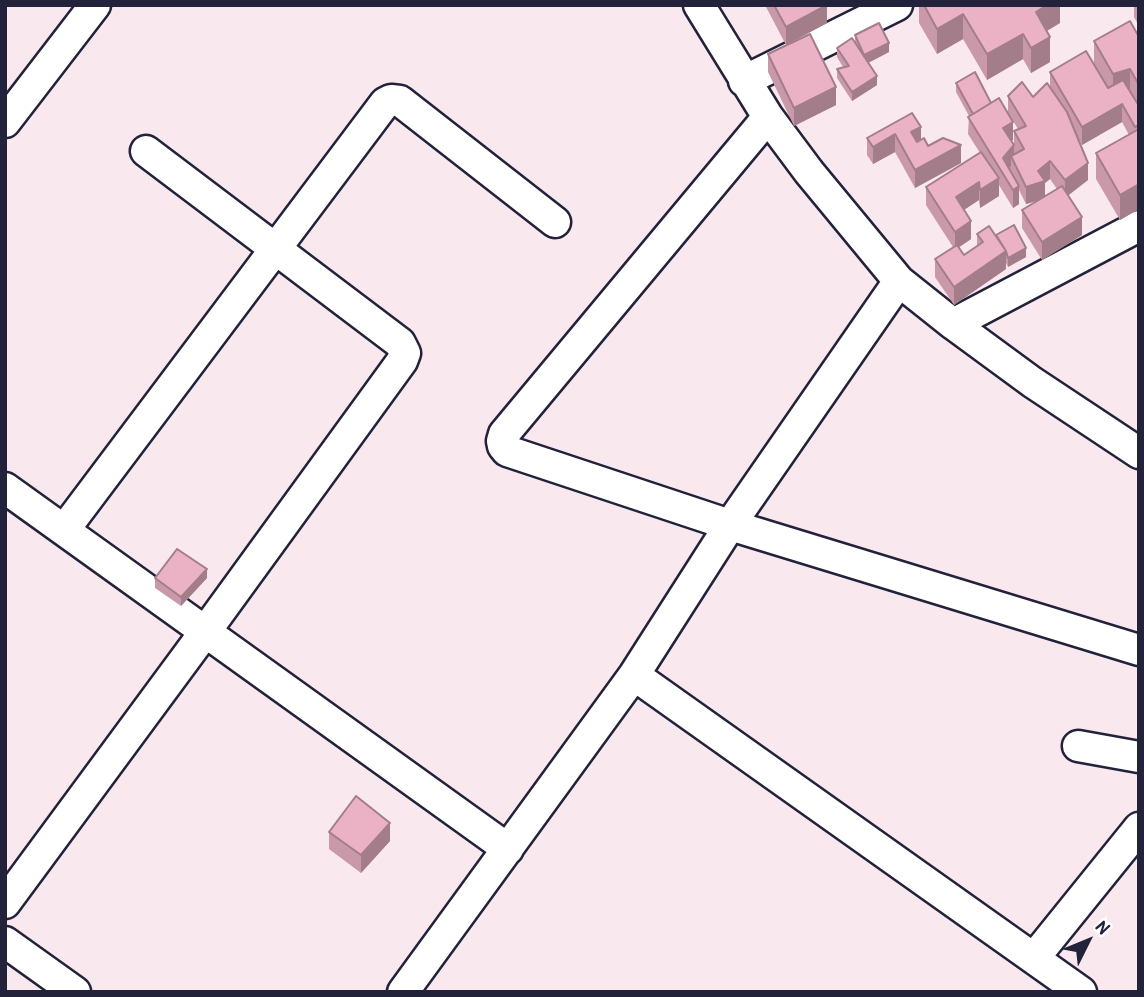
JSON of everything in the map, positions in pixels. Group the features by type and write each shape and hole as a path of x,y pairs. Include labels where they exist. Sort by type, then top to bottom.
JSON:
{"street":[{"path":"5,122 95,5"},
{"path":"699,5 768,117 809,172 899,281 1032,382 1139,453"},
{"path":"744,80 897,5"},
{"path":"64,530 385,103 391,100 400,101 555,222"},
{"path":"768,117 513,423 502,440 507,451 730,525 1139,650"},
{"path":"5,903 205,632 402,361 405,353 400,343 146,151"},
{"path":"953,324 1139,226"},
{"path":"403,992 634,675 730,525 899,281"},
{"path":"5,488 508,849"},
{"path":"634,675 1080,992"},
{"path":"1078,746 1139,757"},
{"path":"1034,958 1139,828"},
{"path":"5,942 75,992"}],"building":[{"path":"774,5 827,5 786,27"},
{"path":"924,5 1047,5 1036,12 1050,37 1031,48 1023,34 987,54 963,14 937,29"},
{"path":"1130,21 1139,37 1139,85 1130,69 1113,74 1094,41"},
{"path":"879,23 889,43 864,55 855,35"},
{"path":"810,34 836,87 794,108 768,54"},
{"path":"852,38 877,76 852,92 837,69 849,66 837,48"},
{"path":"1086,51 1108,88 1123,80 1139,106 1139,125 1135,127 1122,104 1082,127 1050,72"},
{"path":"975,72 991,103 973,114 956,83"},
{"path":"1022,82 1033,97 1047,83 1067,112 1088,163 1065,180 1050,161 1038,171 1045,181 1026,187 1011,156 1024,149 1014,131 1026,126 1008,96"},
{"path":"999,98 1013,122 1003,128 1014,145 1003,158 1019,186 1013,190 968,117"},
{"path":"912,113 921,127 911,132 917,142 924,138 928,146 943,138 961,145 915,170 895,134 873,147 867,138"},
{"path":"1139,129 1139,184 1120,195 1096,153"},
{"path":"981,152 999,178 980,190 979,182 956,197 971,221 955,232 926,187"},
{"path":"1062,186 1082,217 1042,242 1022,210"},
{"path":"1014,225 1026,248 1008,258 996,235"},
{"path":"989,226 1006,251 954,287 935,259 957,245 964,255 983,242 977,234"},
{"path":"177,549 207,569 181,597 155,578"},
{"path":"356,796 390,823 361,855 329,832"}]}
